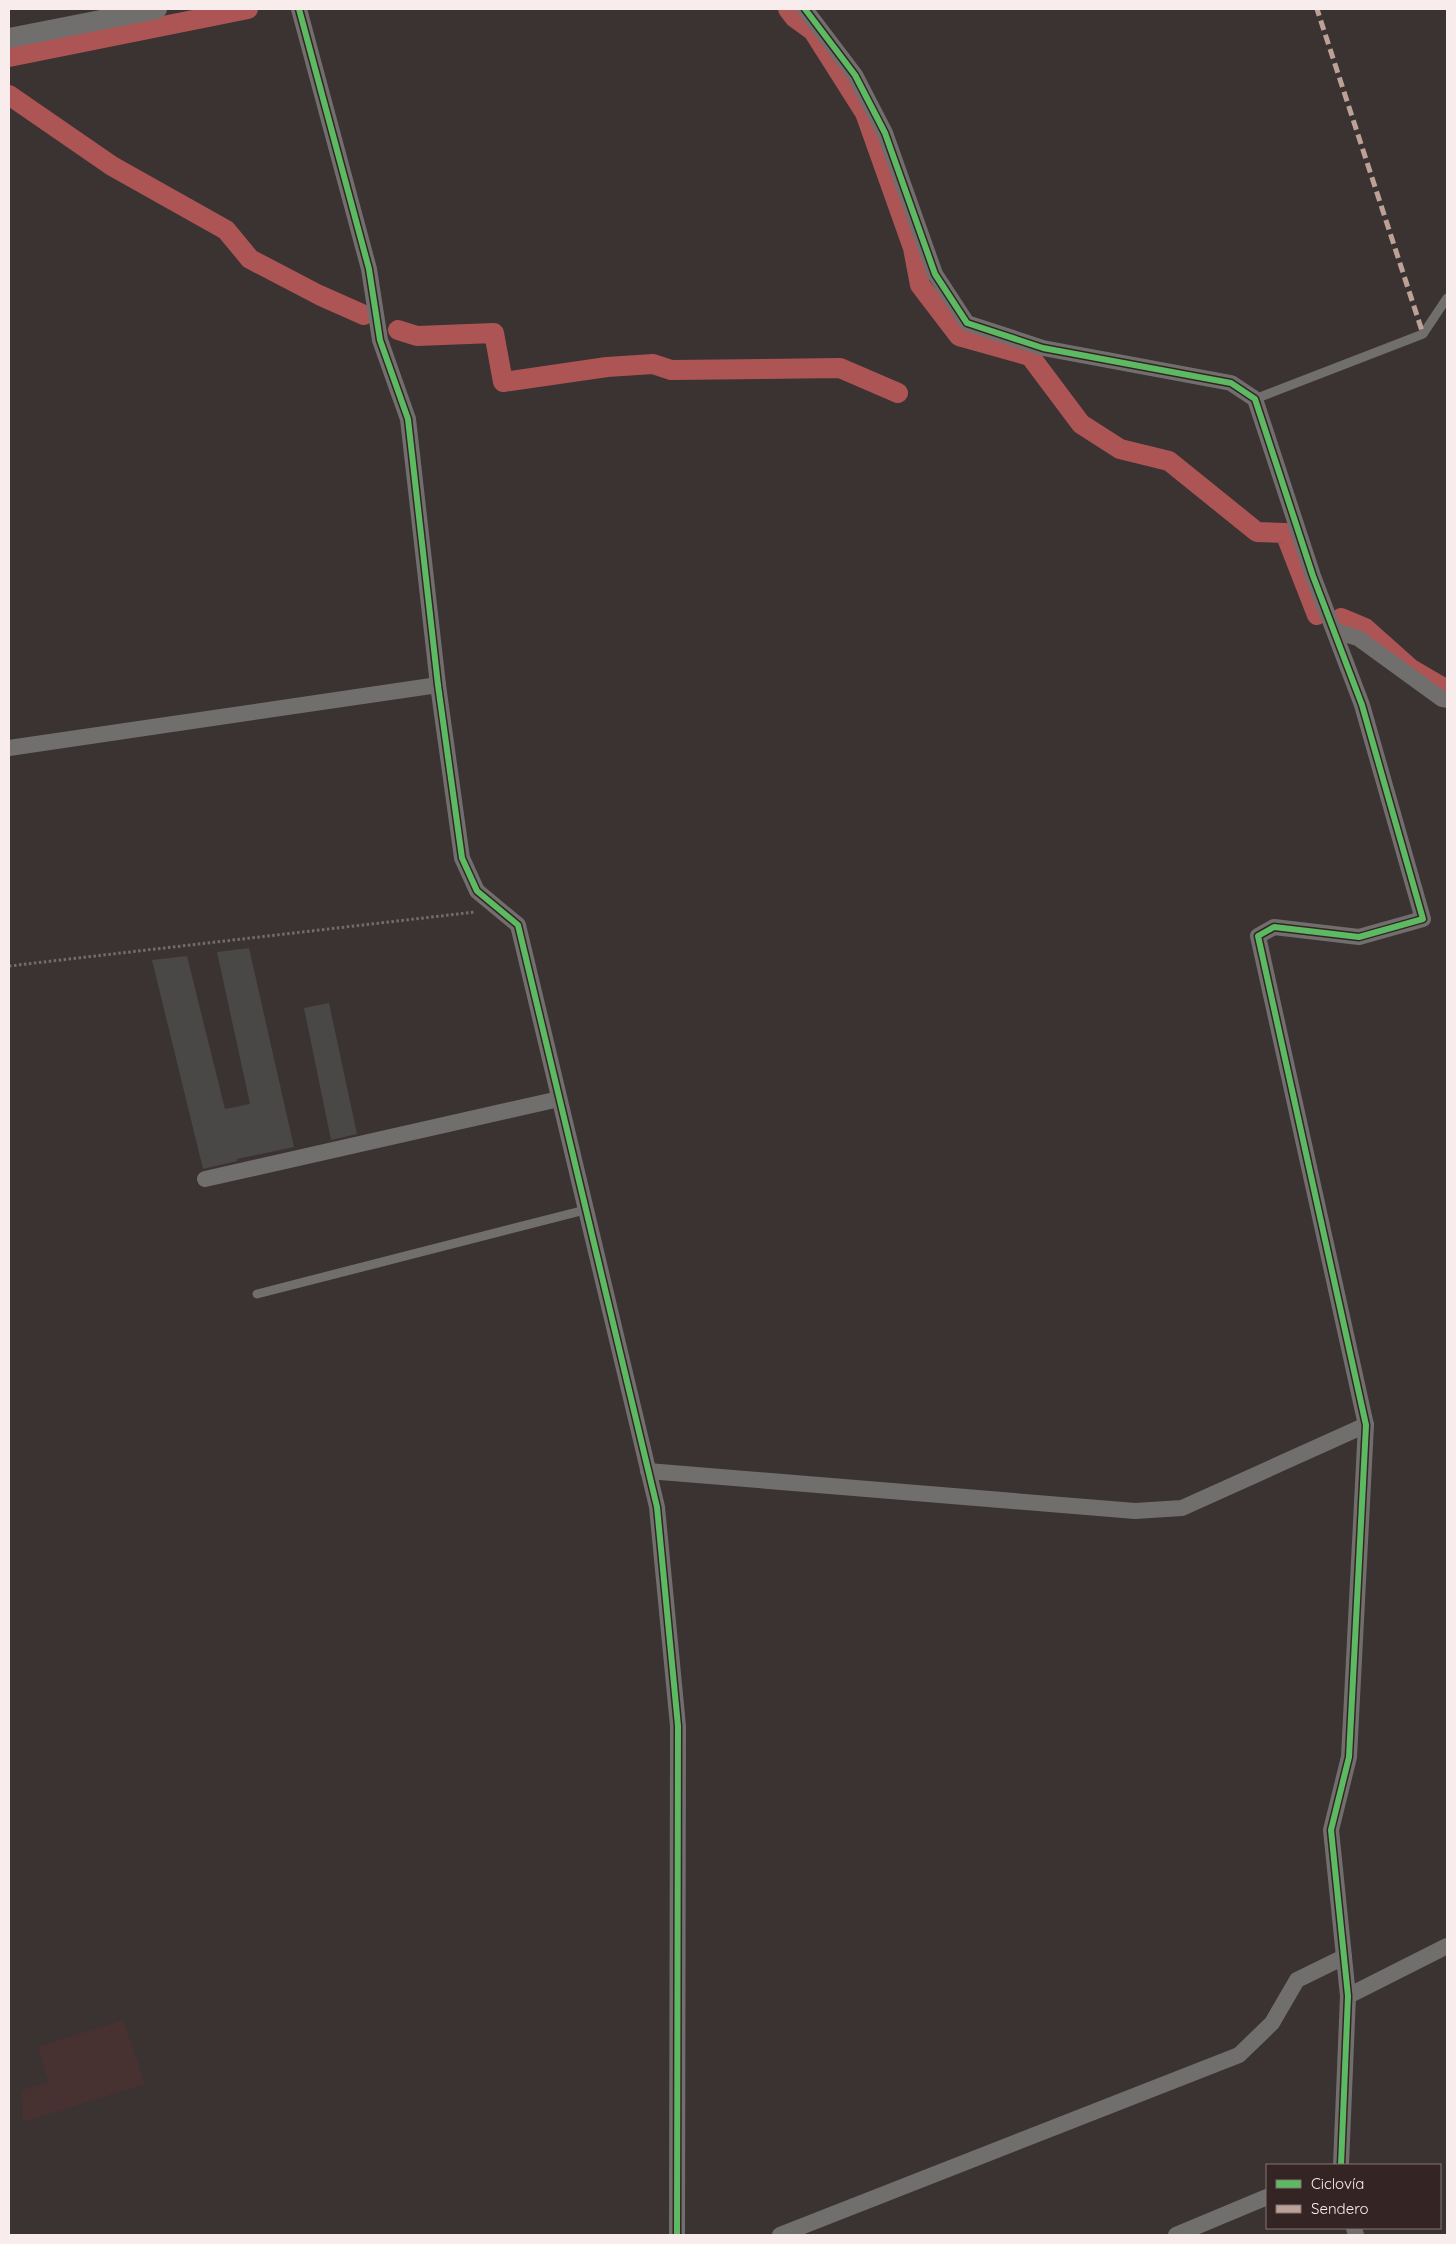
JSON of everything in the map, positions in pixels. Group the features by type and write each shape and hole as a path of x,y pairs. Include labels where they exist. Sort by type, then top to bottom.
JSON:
{"street":[{"path":"9,38 157,9"},
{"path":"299,9 369,269 380,340 408,419 438,684 462,858 477,891 518,925 656,1508 678,1726 677,2235"},
{"path":"805,9 855,75 885,133 935,274 967,322 1043,348 1231,383 1255,399 1313,576 1362,705 1423,920 1359,936 1274,927 1258,936 1366,1426 1349,1758 1331,1830 1348,1996 1341,2164"},
{"path":"1334,631 1358,638 1442,699 1447,700"},
{"path":"9,748 438,684"},
{"path":"205,1179 560,1099"},
{"path":"648,1471 1134,1511 1182,1508 1366,1426"},
{"path":"1348,1996 1447,1946"},
{"path":"780,2235 1239,2055 1272,2023 1297,1980 1344,1957"},
{"path":"1176,2235 1266,2197"}],"lane":[{"path":"1255,399 1423,334 1447,298"},
{"path":"257,1294 585,1210"}],"path":[{"path":"9,966 500,910"}],"shaded area":[{"path":"123,2020 145,2084 23,2122 22,2090 49,2082 38,2047"}],"building":[{"path":"249,948 294,1147 237,1159 237,1161 203,1169 152,960 187,956 225,1109 250,1104 217,952"},
{"path":"329,1003 357,1134 331,1140 304,1008"}],"waterway":[{"path":"9,57 248,9"},
{"path":"788,9 795,18 813,31 865,113 913,248 920,285 959,336 1030,356 1081,424 1120,449 1169,461 1257,532 1285,533 1317,615"},
{"path":"9,95 112,166 226,230 250,259 319,295 364,315"},
{"path":"398,330 417,336 494,333 503,382 607,367 653,364 671,370 840,368 898,393"},
{"path":"1341,618 1365,628 1411,669 1447,690"}],"marked path":[{"path":"1320,9 1317,9 1423,334"}],"cycle path":[{"path":"299,9 369,269 380,340 408,419 438,685 462,858 477,891 518,925 657,1507 678,1726 677,2235"},
{"path":"805,9 855,75 885,133 935,274 967,323 1043,348 1231,383 1255,399 1313,576 1362,705 1423,919 1359,937 1274,927 1258,936 1366,1425 1349,1757 1331,1830 1348,1996 1341,2164"}]}
